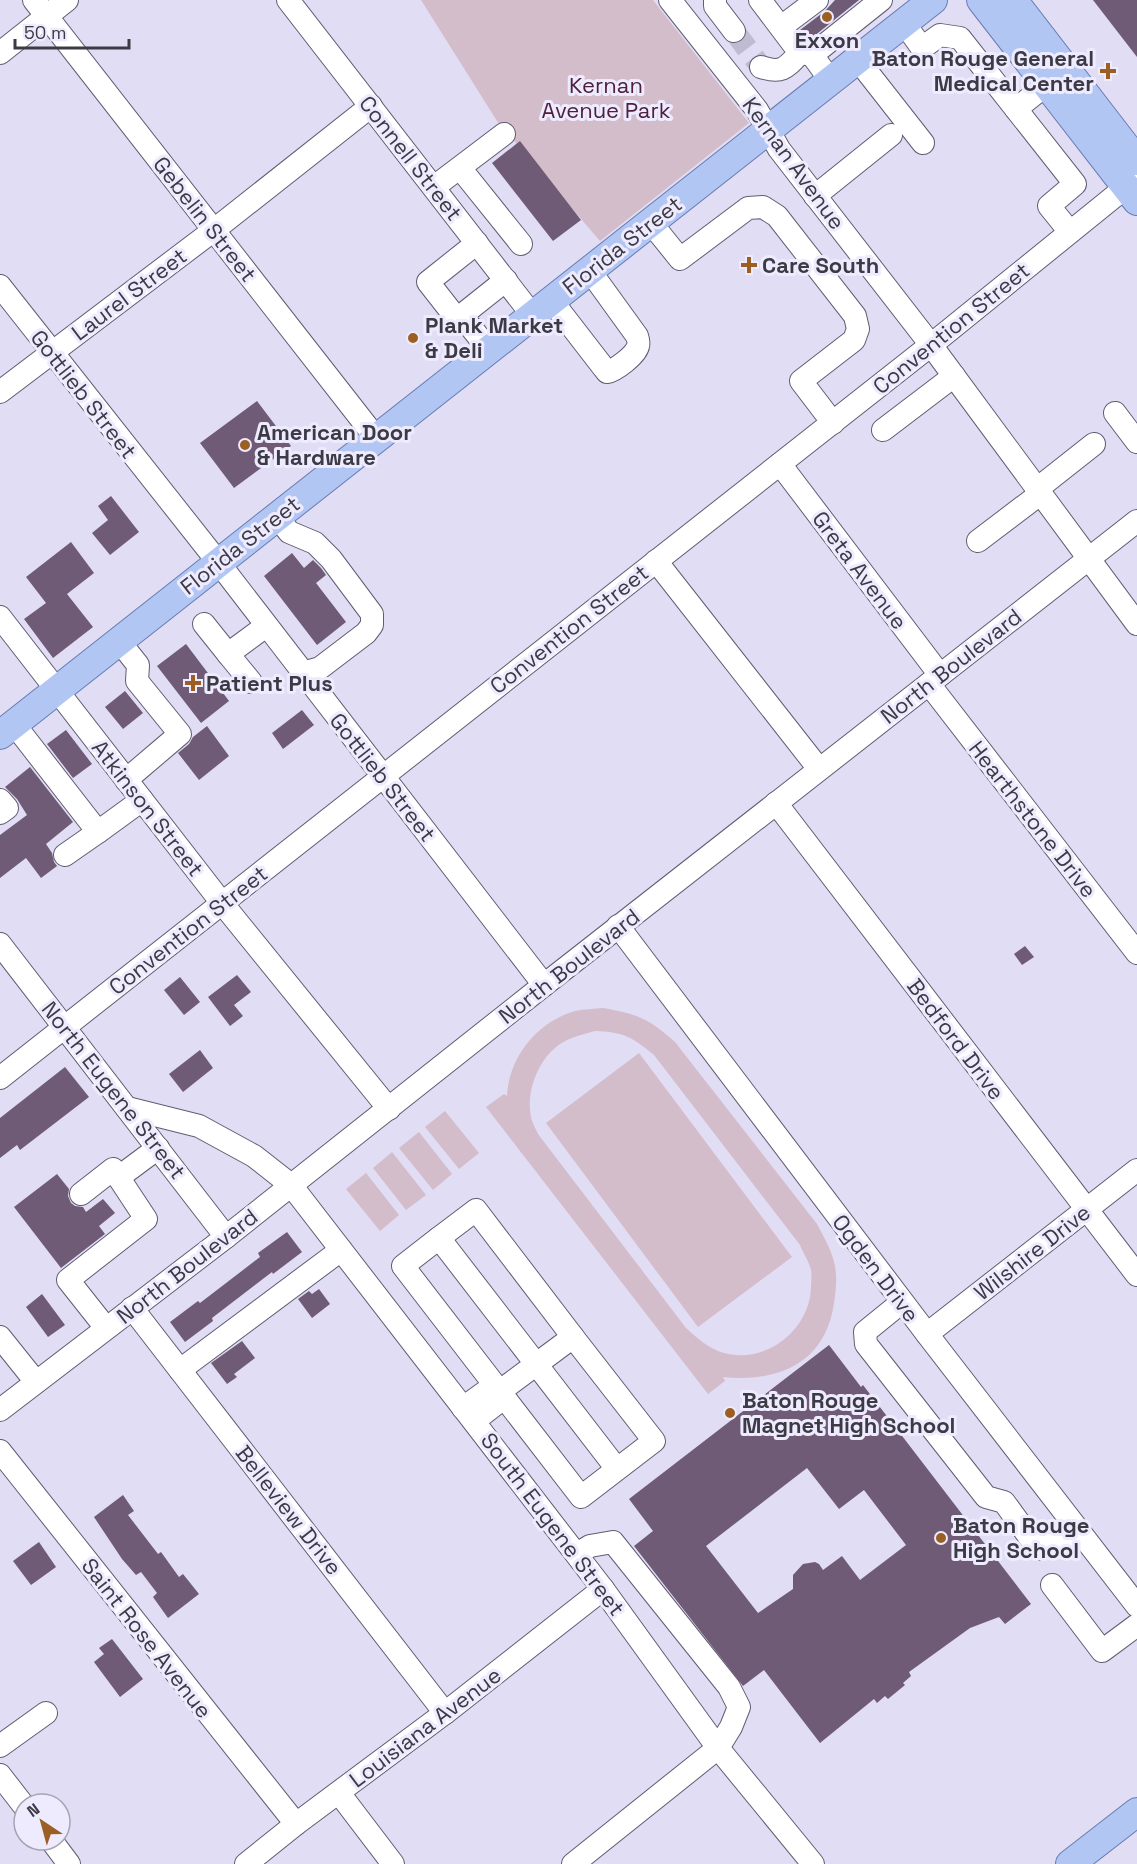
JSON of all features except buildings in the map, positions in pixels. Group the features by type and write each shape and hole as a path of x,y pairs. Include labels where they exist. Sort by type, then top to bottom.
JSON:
{"main road":[{"path":"981,0 1046,85 1134,181"},
{"path":"1013,0 1134,181"},
{"name":"Florida Street","path":"7,729 858,60 920,8"},
{"path":"1070,1864 1135,1818"}],"street":[{"path":"0,53 41,8 67,0"},
{"name":"Connell Street","path":"288,0 506,280 543,308 607,372 613,371 636,351 639,345 637,336 590,271"},
{"name":"Kernan Avenue","path":"670,0 757,110 779,149 931,345 1137,624"},
{"path":"715,0 715,6 734,31"},
{"path":"760,0 781,27 831,81"},
{"path":"781,27 817,0"},
{"path":"761,67 774,71 788,67 881,0"},
{"name":"Gebelin Street","path":"41,8 376,438"},
{"path":"920,8 922,48 940,35 960,38 1075,184 1049,206 1070,232"},
{"path":"858,60 923,143"},
{"path":"1016,109 1046,85"},
{"name":"Laurel Street","path":"0,392 214,230 371,105"},
{"path":"434,187 504,134"},
{"path":"815,196 891,135"},
{"path":"460,168 514,236 480,246 428,282 457,319 470,326 489,350"},
{"name":"Convention Street","path":"0,1078 381,776 833,423 1134,181"},
{"path":"651,223 680,259 748,208 763,207 777,216 855,316 858,329 854,340 801,381 833,423"},
{"path":"457,319 506,280"},
{"name":"Gottlieb Street","path":"0,286 218,562 544,985"},
{"path":"883,430 954,376"},
{"path":"1115,413 1137,442"},
{"path":"978,541 1094,444"},
{"name":"Greta Avenue","path":"780,464 934,679"},
{"path":"277,516 290,532 315,543 323,551 372,614 372,624 366,633 320,668 302,673"},
{"name":"North Boulevard","path":"0,1410 226,1237 618,926 1137,521"},
{"path":"656,561 819,769"},
{"name":"Atkinson Street","path":"0,617 222,903 389,1109"},
{"path":"204,624 251,682"},
{"path":"228,654 266,626"},
{"path":"119,641 138,665 137,681 180,734 126,780"},
{"name":"Hearthstone Drive","path":"934,679 1137,953"},
{"path":"7,729 98,832"},
{"path":"0,800 7,808 0,813"},
{"path":"65,855 142,800"},
{"name":"Bedford Drive","path":"776,803 1137,1275"},
{"name":"Ogden Drive","path":"618,926 902,1302 1137,1606"},
{"name":"North Eugene Street","path":"0,944 226,1237"},
{"name":"South Eugene Street","path":"127,1108 199,1126 254,1156 291,1185 577,1554 718,1748 813,1864"},
{"path":"119,1177 158,1148"},
{"path":"81,1194 113,1169 146,1219 68,1280 106,1328"},
{"name":"Wilshire Drive","path":"927,1334 1137,1170"},
{"path":"476,1210 573,1337 654,1441 581,1497 403,1266 476,1210"},
{"path":"439,1238 617,1469"},
{"path":"180,1370 341,1250"},
{"path":"902,1302 865,1332 866,1344 986,1497 1004,1502 1038,1549 1064,1540 1078,1530"},
{"name":"Belleview Drive","path":"132,1308 445,1713"},
{"path":"0,1337 36,1382"},
{"path":"468,1415 488,1390 500,1392 573,1337"},
{"name":"Saint Rose Avenue","path":"0,1451 296,1824"},
{"path":"573,1864 718,1748 731,1727 739,1707 729,1687 614,1542 590,1546 577,1554"},
{"path":"1052,1585 1101,1651 1137,1625"},
{"name":"Louisiana Avenue","path":"246,1864 445,1713 603,1589"},
{"path":"0,1746 46,1713"},
{"path":"0,1775 13,1792"},
{"path":"339,1793 393,1864"}],"green space":[{"name":"Kernan Avenue Park","path":"421,0 653,0 749,123 600,241 497,121"},
{"path":"603,1008 642,1018 675,1042 817,1224 830,1250 836,1280 835,1298 829,1323 821,1340 810,1354 781,1372 744,1378 723,1377 725,1381 708,1394 486,1107 504,1094 507,1096 513,1068 519,1055 537,1032 561,1016 575,1011","holes":["595,1031 621,1034 654,1055 800,1245 811,1270 808,1304 794,1330 769,1349 755,1354 724,1353 708,1346 686,1328 538,1134 531,1117 530,1098 534,1079 543,1062 555,1048 569,1039"]},
{"path":"639,1053 792,1257 698,1327 546,1123"},
{"path":"445,1111 479,1153 459,1169 425,1127"},
{"path":"419,1132 452,1174 433,1190 399,1148"},
{"path":"392,1152 426,1195 406,1210 373,1168"},
{"path":"366,1173 399,1215 380,1231 346,1189"}],"tunnel":[{"path":"734,31 761,67"}],"place":[{"name":"Exxon","path":"827,17"},
{"name":"Baton Rouge General Medical Center","path":"1108,71"},
{"name":"Care South","path":"749,265"},
{"name":"Plank Market & Deli","path":"413,338"},
{"name":"American Door & Hardware","path":"245,445"},
{"name":"Patient Plus","path":"193,683"},
{"name":"Baton Rouge Magnet High School","path":"730,1413"},
{"name":"Baton Rouge High School","path":"941,1538"}]}
